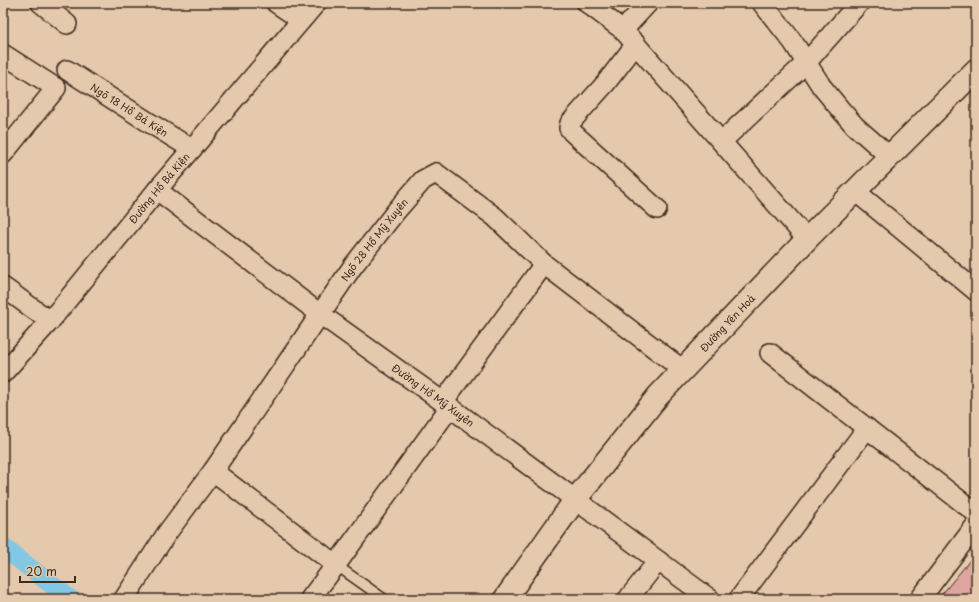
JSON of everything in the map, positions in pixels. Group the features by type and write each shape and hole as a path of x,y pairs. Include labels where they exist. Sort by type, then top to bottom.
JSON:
{"street":[{"path":"41,3 67,24"},
{"path":"276,3 301,20"},
{"name":"Đường Hồ Bá Kiện","path":"3,373 50,321 192,148 316,3"},
{"path":"588,3 630,37 807,239"},
{"path":"647,3 605,84 570,123 570,128 572,132 657,209"},
{"path":"762,3 793,42 822,87 840,109 855,126 889,156"},
{"path":"722,141 806,63 859,3"},
{"path":"3,54 56,88 3,154"},
{"name":"Ngõ 18 Hồ Bá Kiện","path":"68,70 126,109 192,148"},
{"name":"Đường Yên Hoà","path":"505,599 575,500 658,396 807,239 976,70"},
{"name":"Ngõ 28 Hồ Mỹ Xuyên","path":"124,599 167,533 213,470 352,266 423,180 436,173 495,217 544,264"},
{"name":"Đường Hồ Mỹ Xuyên","path":"157,190 320,314 447,405 710,599"},
{"path":"856,191 976,291"},
{"path":"310,599 336,565 544,264 683,370"},
{"path":"3,287 50,321"},
{"path":"770,353 976,513"},
{"path":"739,599 867,428"},
{"path":"213,470 336,565"},
{"path":"920,599 976,525"},
{"path":"628,599 658,561"}],"lane":[{"path":"336,565 384,599"}],"building":[{"path":"976,553 976,599 938,599"}],"waterway":[{"path":"3,547 70,599"}]}
